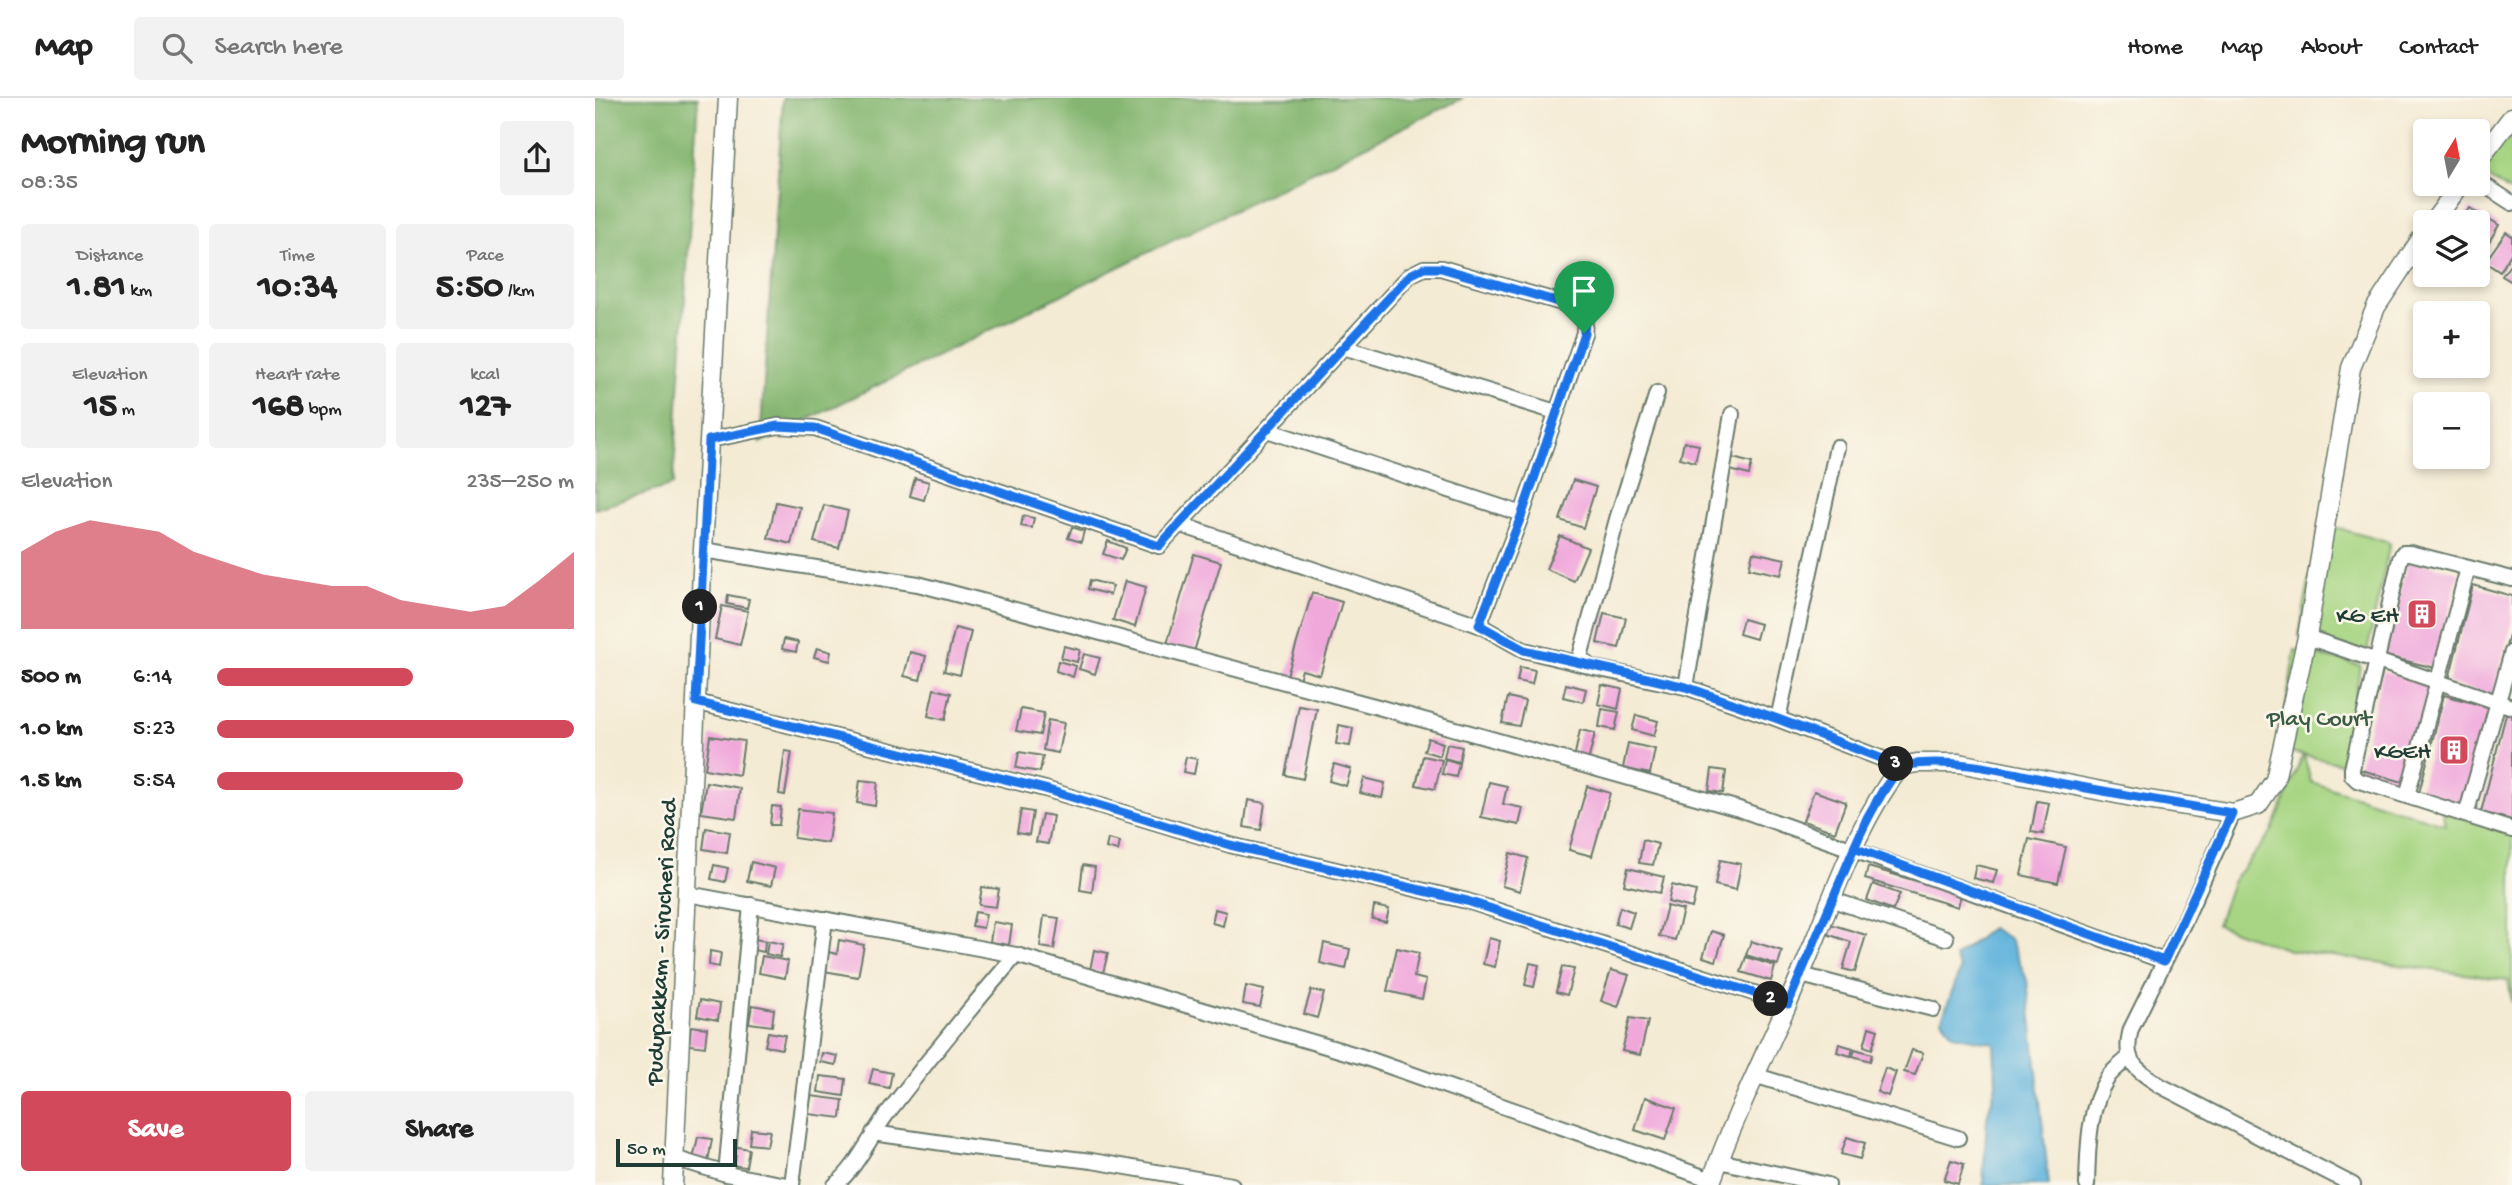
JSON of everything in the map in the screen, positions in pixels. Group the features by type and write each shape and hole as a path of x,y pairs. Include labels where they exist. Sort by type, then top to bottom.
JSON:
{"street":[{"name":"Pudupakkam - Sirucheri Road","path":"673,1185 703,550 728,98"},
{"path":"2490,145 2512,117"},
{"path":"2490,189 2512,203"},
{"path":"1181,525 1479,625 1524,650 1686,687 1901,766 1917,763 1959,763 2147,800 2232,813 2258,805 2275,779 2307,637 2351,368 2376,307 2413,251"},
{"path":"709,440 778,426 815,428 1159,546 1410,275 1424,268 1441,268 1576,307 1585,317 1584,333 1522,514 1479,625"},
{"path":"1343,347 1556,412"},
{"path":"1590,667 1580,657 1582,645 1617,519 1657,393"},
{"path":"1686,687 1732,414"},
{"path":"1267,430 1522,514"},
{"path":"1778,719 1837,447"},
{"path":"703,550 919,584 1378,707 1739,808 2164,961"},
{"path":"2512,579 2410,553 2403,554 2352,775 2357,780 2512,830"},
{"path":"2407,796 2468,568"},
{"path":"2307,637 2331,643 2376,662 2505,705"},
{"path":"2466,816 2505,705 2512,652"},
{"path":"696,702 1045,789 1230,845 1467,901 1788,1004"},
{"path":"688,894 1016,955 1363,1057 1711,1182 1754,1075 1801,975 1830,899 1867,818 1901,766"},
{"path":"2232,813 2131,1029 2126,1045 2128,1058 2140,1072 2161,1086 2353,1185"},
{"path":"1830,899 1946,938"},
{"path":"726,1174 751,905"},
{"path":"792,1185 825,919"},
{"path":"835,1185 843,1179 873,1133 945,1037 1016,955"},
{"path":"1801,975 1933,1009"},
{"path":"2087,1185 2089,1142 2097,1097 2109,1074 2128,1058"},
{"path":"1754,1075 1958,1138"},
{"path":"873,1133 1092,1161 1231,1185"},
{"path":"674,1158 726,1174 786,1185"},
{"path":"1719,1161 1828,1185"}],"green space":[{"path":"595,98 698,98 673,485 595,509"},
{"path":"783,98 1463,98 760,443"},
{"path":"2512,124 2512,193 2490,179 2490,152"},
{"path":"2320,523 2390,543 2367,652 2299,636"},
{"name":"Play Court","path":"2295,650 2360,665 2346,765 2304,755 2311,782 2446,825 2442,812 2512,834 2512,1003 2508,980 2289,950 2217,925 2232,882 2272,831 2303,755 2279,749"}],"water":[{"path":"1991,928 2010,939 2027,980 2049,1185 1983,1185 1987,1117 1996,1084 1994,1043 1953,1035 1942,1019 1960,970 1955,957"}],"building":[{"path":"2490,219 2499,225 2490,240"},
{"path":"2506,232 2512,236 2512,252 2500,272 2490,265 2490,255"},
{"path":"2512,262 2512,282 2502,276"},
{"path":"1684,442 1699,445 1695,462 1680,458"},
{"path":"1733,458 1752,463 1749,475 1730,470"},
{"path":"915,478 929,482 924,500 910,496"},
{"path":"1573,480 1596,487 1583,528 1560,520"},
{"path":"776,502 800,507 791,544 768,538"},
{"path":"824,505 848,511 839,548 814,542"},
{"path":"1023,516 1034,518 1032,528 1021,526"},
{"path":"1072,527 1084,531 1081,542 1068,538"},
{"path":"1560,536 1588,548 1574,581 1546,569"},
{"path":"1108,541 1126,548 1121,560 1103,554"},
{"path":"1753,552 1785,559 1781,575 1749,568"},
{"path":"1194,554 1221,562 1193,655 1166,647"},
{"name":"KG EH","path":"2408,559 2459,572 2435,668 2386,656"},
{"path":"1090,580 1113,586 1110,595 1088,589"},
{"path":"1125,581 1146,587 1135,627 1113,620"},
{"name":"KGEH","path":"2473,585 2512,596 2512,625 2492,696 2448,683"},
{"path":"1312,593 1342,602 1320,675 1302,670 1298,682 1286,679"},
{"path":"728,595 749,599 747,608 727,604"},
{"path":"722,606 748,611 740,645 715,639"},
{"path":"1604,613 1626,618 1619,648 1597,643"},
{"path":"1743,619 1760,624 1756,639 1739,634"},
{"path":"955,628 971,632 960,675 944,671"},
{"path":"784,639 798,642 796,652 782,649"},
{"path":"1064,646 1080,650 1077,662 1061,658"},
{"path":"817,648 831,652 829,661 814,657"},
{"path":"910,652 926,656 920,680 904,676"},
{"path":"1084,654 1100,658 1095,674 1079,669"},
{"path":"1058,661 1076,666 1073,677 1056,671"},
{"path":"1520,667 1535,670 1532,684 1517,681"},
{"name":"KGEH","path":"2383,671 2430,684 2403,782 2358,769"},
{"path":"1566,684 1586,689 1583,702 1563,697"},
{"path":"1602,685 1622,689 1618,709 1598,704"},
{"path":"934,689 951,693 945,720 928,716"},
{"name":"KGEH","path":"2444,695 2491,708 2463,806 2419,793"},
{"path":"1508,697 1525,701 1519,726 1502,723"},
{"path":"1299,706 1317,709 1303,779 1285,775"},
{"path":"1021,709 1044,713 1040,735 1016,731"},
{"path":"1602,709 1619,712 1615,730 1599,727"},
{"name":"KGEH","path":"2506,714 2512,715 2512,820 2481,812"},
{"path":"1636,715 1658,721 1654,736 1632,730"},
{"path":"1048,720 1064,723 1058,753 1043,750"},
{"path":"1339,725 1353,728 1350,746 1336,744"},
{"path":"1580,730 1595,733 1588,762 1574,759"},
{"path":"710,736 744,741 739,775 705,769"},
{"path":"1428,738 1443,743 1440,756 1424,751"},
{"path":"1628,743 1655,749 1650,774 1623,768"},
{"path":"1447,744 1462,747 1459,762 1444,758"},
{"path":"785,751 792,752 785,795 779,794"},
{"path":"1019,752 1043,756 1040,772 1016,768"},
{"path":"1423,756 1442,760 1435,789 1416,785"},
{"path":"1186,757 1197,759 1194,774 1183,772"},
{"path":"1445,760 1459,763 1456,777 1442,774"},
{"path":"1334,764 1351,769 1346,786 1329,781"},
{"path":"1712,769 1726,771 1723,793 1709,791"},
{"path":"1364,778 1385,783 1382,798 1360,793"},
{"path":"860,780 878,782 875,806 857,803"},
{"path":"706,782 740,788 736,818 701,813"},
{"path":"1489,782 1507,786 1503,804 1523,808 1519,825 1481,817"},
{"path":"1587,786 1610,793 1592,856 1569,850"},
{"path":"1814,791 1846,802 1835,832 1803,821"},
{"path":"1248,800 1265,803 1261,830 1244,827"},
{"path":"2037,801 2049,803 2043,834 2031,832"},
{"path":"772,806 781,807 779,825 770,825"},
{"path":"798,809 832,813 828,843 794,838"},
{"path":"1021,810 1033,812 1029,835 1017,833"},
{"path":"1042,814 1053,816 1048,844 1036,842"},
{"path":"706,828 730,832 727,853 703,849"},
{"path":"1108,839 1120,842 1118,851 1106,848"},
{"path":"2029,839 2066,847 2058,883 2021,875"},
{"path":"1643,840 1658,844 1653,865 1639,863"},
{"path":"1510,853 1528,858 1520,891 1502,886"},
{"path":"1720,860 1741,864 1736,890 1715,885"},
{"path":"751,862 775,868 771,886 747,881"},
{"path":"714,865 728,868 725,882 711,879"},
{"path":"1083,865 1095,867 1092,892 1080,890"},
{"path":"1976,865 1997,870 1993,883 1973,878"},
{"path":"1868,867 1961,894 1958,907 1865,879"},
{"path":"1628,868 1664,877 1660,893 1624,885"},
{"path":"1873,884 1900,894 1893,910 1867,900"},
{"path":"1672,885 1696,891 1692,908 1668,902"},
{"path":"982,887 999,889 996,907 979,905"},
{"path":"1374,906 1389,909 1386,922 1372,919"},
{"path":"1667,906 1683,910 1675,940 1659,936"},
{"path":"1620,907 1634,912 1629,928 1615,924"},
{"path":"1215,909 1226,912 1223,926 1212,923"},
{"path":"975,912 986,914 983,928 972,926"},
{"path":"1044,916 1059,918 1054,949 1040,947"},
{"path":"993,922 1012,925 1009,945 990,942"},
{"path":"1830,924 1866,935 1855,972 1843,969 1851,942 1827,934"},
{"path":"1711,931 1724,935 1716,961 1703,957"},
{"path":"750,938 765,941 764,952 748,949"},
{"path":"1489,938 1500,941 1495,967 1483,964"},
{"path":"839,940 864,945 858,977 824,971 828,952 837,954"},
{"path":"768,941 783,944 780,957 766,954"},
{"path":"1751,941 1782,951 1778,965 1746,955"},
{"path":"1324,943 1350,949 1346,969 1320,963"},
{"path":"1397,948 1419,953 1414,977 1426,980 1422,999 1387,991"},
{"path":"1094,950 1108,953 1103,973 1090,970"},
{"path":"710,951 721,953 719,967 709,965"},
{"path":"762,956 788,961 785,978 759,973"},
{"path":"1746,957 1775,966 1771,981 1741,972"},
{"path":"1530,963 1539,965 1534,987 1525,985"},
{"path":"1562,967 1574,969 1567,995 1556,992"},
{"path":"1611,970 1629,975 1618,1007 1601,1001"},
{"path":"1246,986 1264,990 1260,1007 1243,1004"},
{"path":"1311,990 1324,993 1317,1018 1304,1014"},
{"path":"700,1000 720,1004 718,1020 697,1016"},
{"path":"752,1005 774,1009 772,1026 749,1023"},
{"path":"1630,1018 1648,1021 1640,1055 1622,1051"},
{"path":"691,1026 707,1028 705,1047 689,1045"},
{"path":"1869,1027 1878,1030 1872,1049 1864,1046"},
{"path":"768,1032 785,1035 782,1049 765,1046"},
{"path":"1839,1044 1853,1048 1851,1056 1837,1052"},
{"path":"1855,1049 1872,1054 1870,1061 1853,1056"},
{"path":"1912,1050 1923,1053 1915,1075 1904,1072"},
{"path":"822,1053 838,1056 836,1065 820,1062"},
{"path":"1885,1068 1896,1072 1888,1096 1877,1092"},
{"path":"873,1069 892,1073 889,1088 869,1084"},
{"path":"820,1076 846,1079 844,1096 818,1092"},
{"path":"811,1096 843,1100 841,1118 808,1114"},
{"path":"1645,1097 1676,1108 1665,1140 1635,1130"},
{"path":"751,1129 770,1131 767,1146 749,1144"},
{"path":"698,1137 712,1139 708,1162 693,1159"},
{"path":"1847,1137 1865,1143 1860,1159 1841,1154"},
{"path":"733,1146 749,1149 746,1167 730,1165"},
{"path":"1951,1160 1964,1164 1958,1184 1944,1180"}],"place":[{"name":"KG EH","path":"2422,614"},
{"name":"KGEH","path":"2454,750"}],"route":[{"path":"1584,333 1522,514 1479,625 1524,650 1686,687 1901,766 1883,790 1867,818 1854,848 2164,961 2232,813 2147,800 1959,763 1917,763 1901,766 1867,818 1830,899 1788,1004 1467,901 1230,845 1045,789 696,702 709,440 778,426 815,428 1159,546 1410,275 1424,268 1441,268 1576,307 1585,317 1584,333"}]}
